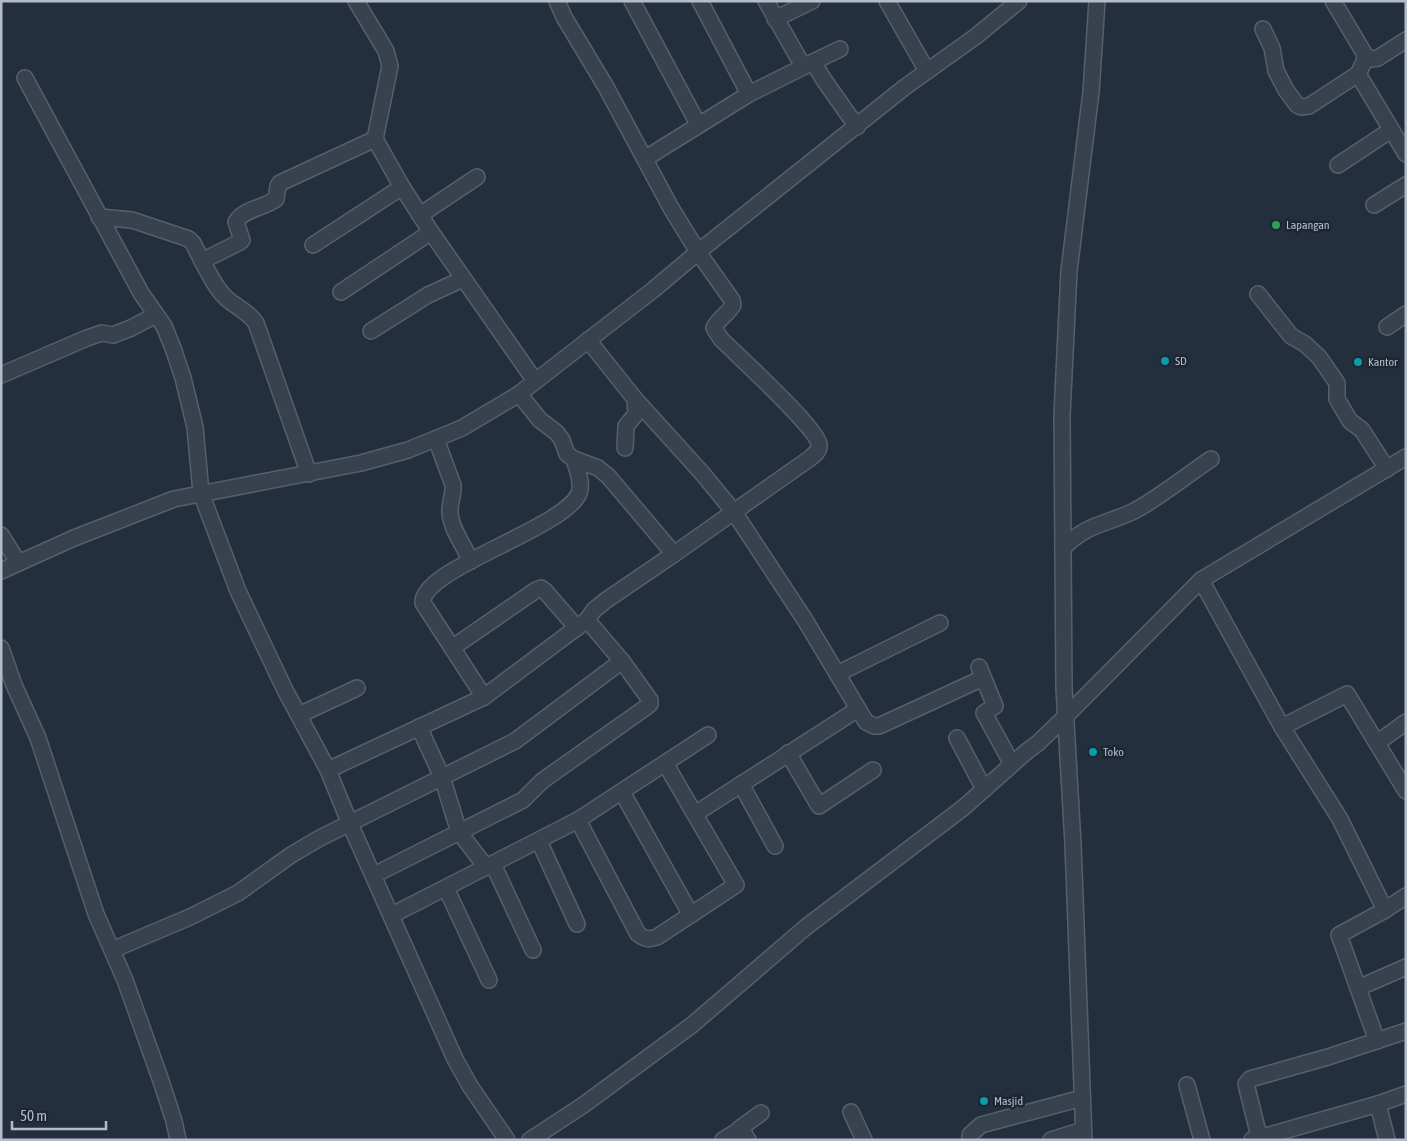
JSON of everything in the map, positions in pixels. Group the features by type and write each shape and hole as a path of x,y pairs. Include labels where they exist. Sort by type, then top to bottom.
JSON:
{"street":[{"path":"356,1 386,51 390,66 376,138 402,187 431,232 535,381"},
{"path":"328,770 484,698 582,624 605,601 818,452 820,445 816,435 716,332 714,328 716,324 733,305 727,292 698,252 671,208 646,158 564,17 557,1"},
{"path":"632,1 698,124"},
{"path":"700,1 749,94"},
{"path":"766,1 775,19 808,64 824,80 856,127"},
{"path":"775,19 812,1"},
{"path":"887,1 927,71"},
{"path":"1,570 174,499 361,464 408,450 462,428 519,394 653,290 698,252 927,71 975,37 1019,1"},
{"path":"1051,1140 1083,1135 1073,844 1065,718 1062,415 1069,271 1091,92 1097,1"},
{"path":"1263,29 1272,48 1276,72 1286,90 1297,105 1309,106 1358,74 1365,60 1364,52 1333,1"},
{"path":"1365,60 1378,58 1406,40"},
{"path":"646,158 749,94 840,49"},
{"path":"1358,74 1406,154"},
{"path":"25,78 79,177 98,217 141,293 164,326 183,378 195,427 201,493 238,591 285,690 328,770"},
{"path":"1338,165 1391,130"},
{"path":"202,261 242,240 236,220 276,200 280,183 376,138"},
{"path":"420,215 477,177"},
{"path":"1374,205 1406,185"},
{"path":"313,245 402,187"},
{"path":"98,217 132,220 188,239 193,243 219,291 226,298 247,311 256,323 309,474"},
{"path":"341,292 431,232"},
{"path":"372,330 428,295 463,279"},
{"path":"1258,294 1291,336 1305,344 1319,357 1337,383 1337,398 1350,421 1362,430 1387,469"},
{"path":"1387,327 1406,314"},
{"path":"1,375 87,338 102,333 113,335 132,328 156,315"},
{"path":"588,340 635,399 696,466 734,512 805,620 866,722 878,726 981,673 995,706 984,713 1012,764"},
{"path":"519,394 540,420 557,433 562,440 567,454 574,459 598,468 608,476 674,554"},
{"path":"625,448 626,426 636,414 635,399"},
{"path":"436,439 453,485 451,520 471,561"},
{"path":"530,1140 582,1106 692,1025 806,927 963,808 1065,718 1201,580 1406,457"},
{"path":"484,698 423,603 423,599 429,588 471,561 557,516 573,502 579,495 580,485 574,459"},
{"path":"1063,548 1074,537 1092,526 1134,510 1210,459"},
{"path":"201,493 228,557 328,770 350,824 455,1059 470,1086 508,1140"},
{"path":"1,535 18,562"},
{"path":"1201,580 1282,727 1340,819 1385,910"},
{"path":"374,875 524,800 542,781 650,704 650,700 622,661 541,588 452,648"},
{"path":"837,674 940,623"},
{"path":"1,648 14,685 38,738 96,914 126,980 174,1121 178,1140"},
{"path":"112,950 190,917 238,893 291,855 320,838 515,741 622,661"},
{"path":"1064,682 1070,689 1079,692 1096,688"},
{"path":"299,715 357,688"},
{"path":"1282,727 1347,694 1406,791"},
{"path":"695,814 858,709"},
{"path":"1377,743 1406,722"},
{"path":"419,727 442,777 463,830 490,866 530,948"},
{"path":"392,915 578,820 708,735"},
{"path":"957,738 984,788"},
{"path":"788,753 819,806 873,770"},
{"path":"578,820 638,934 649,940 736,885 665,763"},
{"path":"741,784 775,846"},
{"path":"622,792 691,914"},
{"path":"539,840 574,923"},
{"path":"446,888 486,979"},
{"path":"1377,1041 1339,935 1385,910 1406,896"},
{"path":"1358,988 1406,967"},
{"path":"1406,1031 1250,1079 1246,1084 1257,1139 1406,1094"},
{"path":"1187,1086 1202,1140"},
{"path":"970,1140 970,1135 981,1125 1082,1098"},
{"path":"1378,1104 1388,1140"},
{"path":"851,1112 864,1140"},
{"path":"723,1140 744,1134 761,1113"}],"place":[{"name":"Lapangan","path":"1276,225"},
{"name":"SD","path":"1165,361"},
{"name":"Kantor","path":"1358,362"},
{"name":"Toko","path":"1093,752"},
{"name":"Masjid","path":"984,1101"}]}
